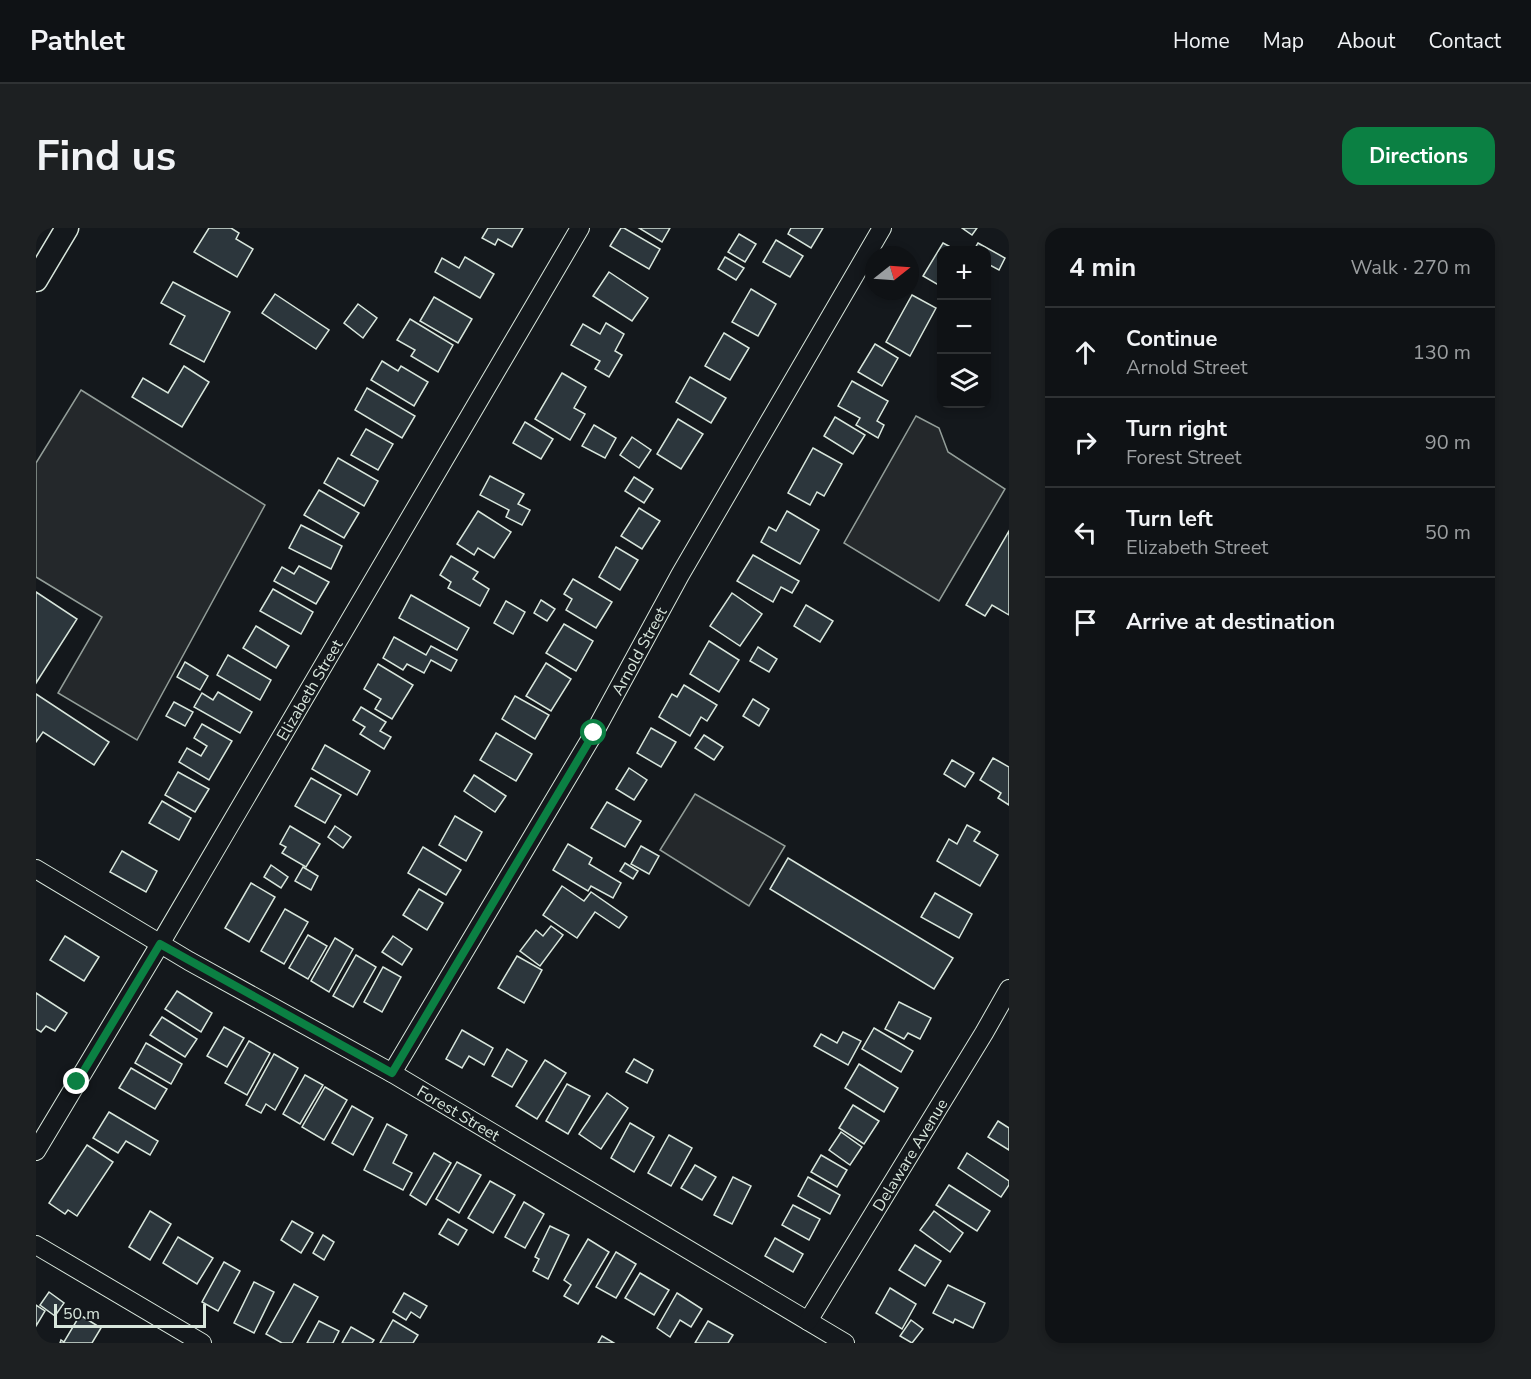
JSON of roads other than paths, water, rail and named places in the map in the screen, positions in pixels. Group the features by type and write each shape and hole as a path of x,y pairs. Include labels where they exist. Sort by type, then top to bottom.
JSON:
{"street":[{"path":"36,280 67,228"},
{"name":"Elizabeth Street","path":"36,1151 580,228"},
{"name":"Arnold Street","path":"392,1073 594,733 680,575 882,228"},
{"name":"Forest Street","path":"36,869 160,944 392,1073 845,1343"},
{"name":"Delaware Avenue","path":"808,1321 1009,989"},
{"path":"36,1245 202,1343"}]}
